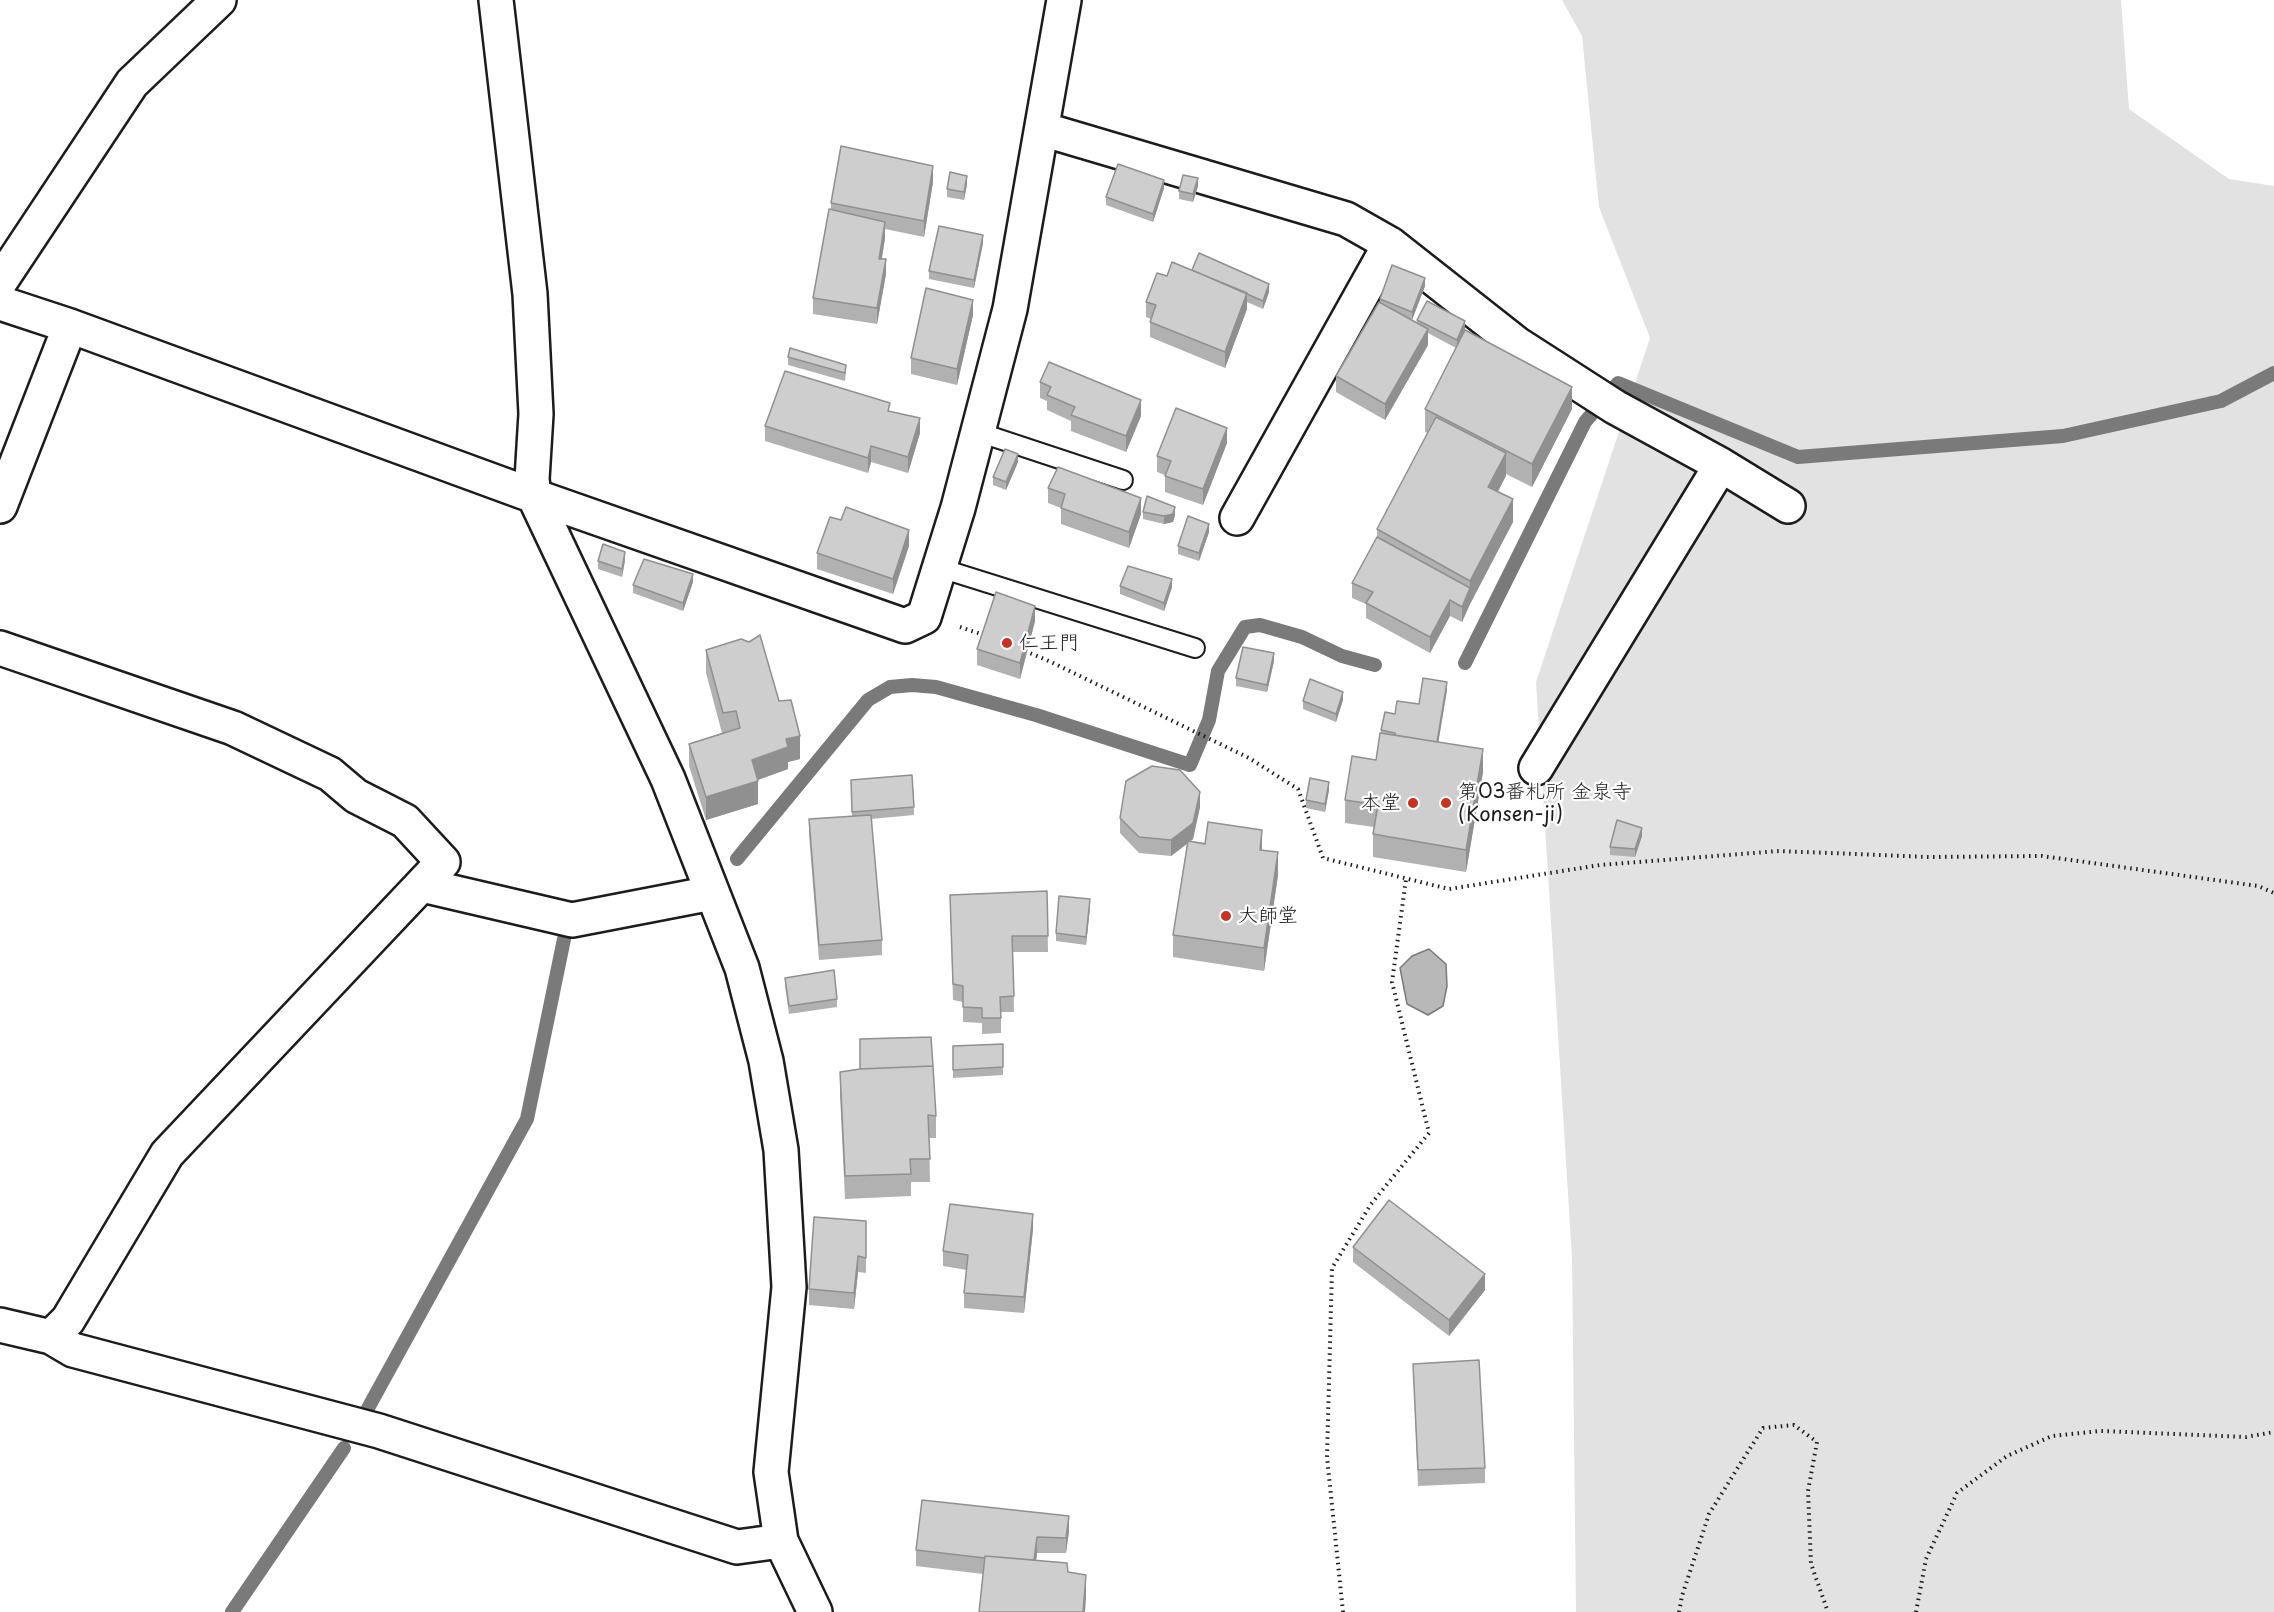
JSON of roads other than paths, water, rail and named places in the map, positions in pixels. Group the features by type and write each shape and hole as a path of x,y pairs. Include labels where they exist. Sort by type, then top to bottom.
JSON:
{"street":[{"path":"0,282 132,83 219,0"},
{"path":"496,0 530,294 536,414 532,479 534,496 668,779 742,968 766,1061 781,1150 789,1287 771,1472 781,1541 815,1612"},
{"path":"0,303 70,326 534,496 905,626 924,617 978,432 1010,309 1064,0"},
{"path":"1042,129 1346,219 1390,244 1517,345 1606,401 1721,465 1788,506"},
{"path":"1237,518 1390,244"},
{"path":"0,506 70,326"},
{"path":"1536,768 1721,465"},
{"path":"0,648 234,728 330,774 356,796 405,821 444,862 167,1154 68,1320 51,1337"},
{"path":"422,885 572,920 712,893"},
{"path":"0,1325 51,1337 73,1350 379,1431 737,1548 781,1541"}],"lane":[{"path":"978,432 1123,480"},
{"path":"940,568 1195,648"}],"waterway":[{"path":"1465,663 1585,422 1618,383 1798,457 2063,436 2221,401 2274,373"},
{"path":"737,859 868,700 890,687 912,685 936,687 1036,715 1190,765 1209,720 1218,671 1245,627 1260,625 1302,637 1342,656 1375,665"},
{"path":"367,1410 527,1119 564,939"},
{"path":"232,1612 344,1448"}],"place":[{"name":"仁王門","path":"1007,643"},
{"name":"本堂","path":"1413,803"},
{"name":"第03番札所 金泉寺 (Konsen-ji)","path":"1446,803"},
{"name":"大師堂","path":"1226,916"}]}
